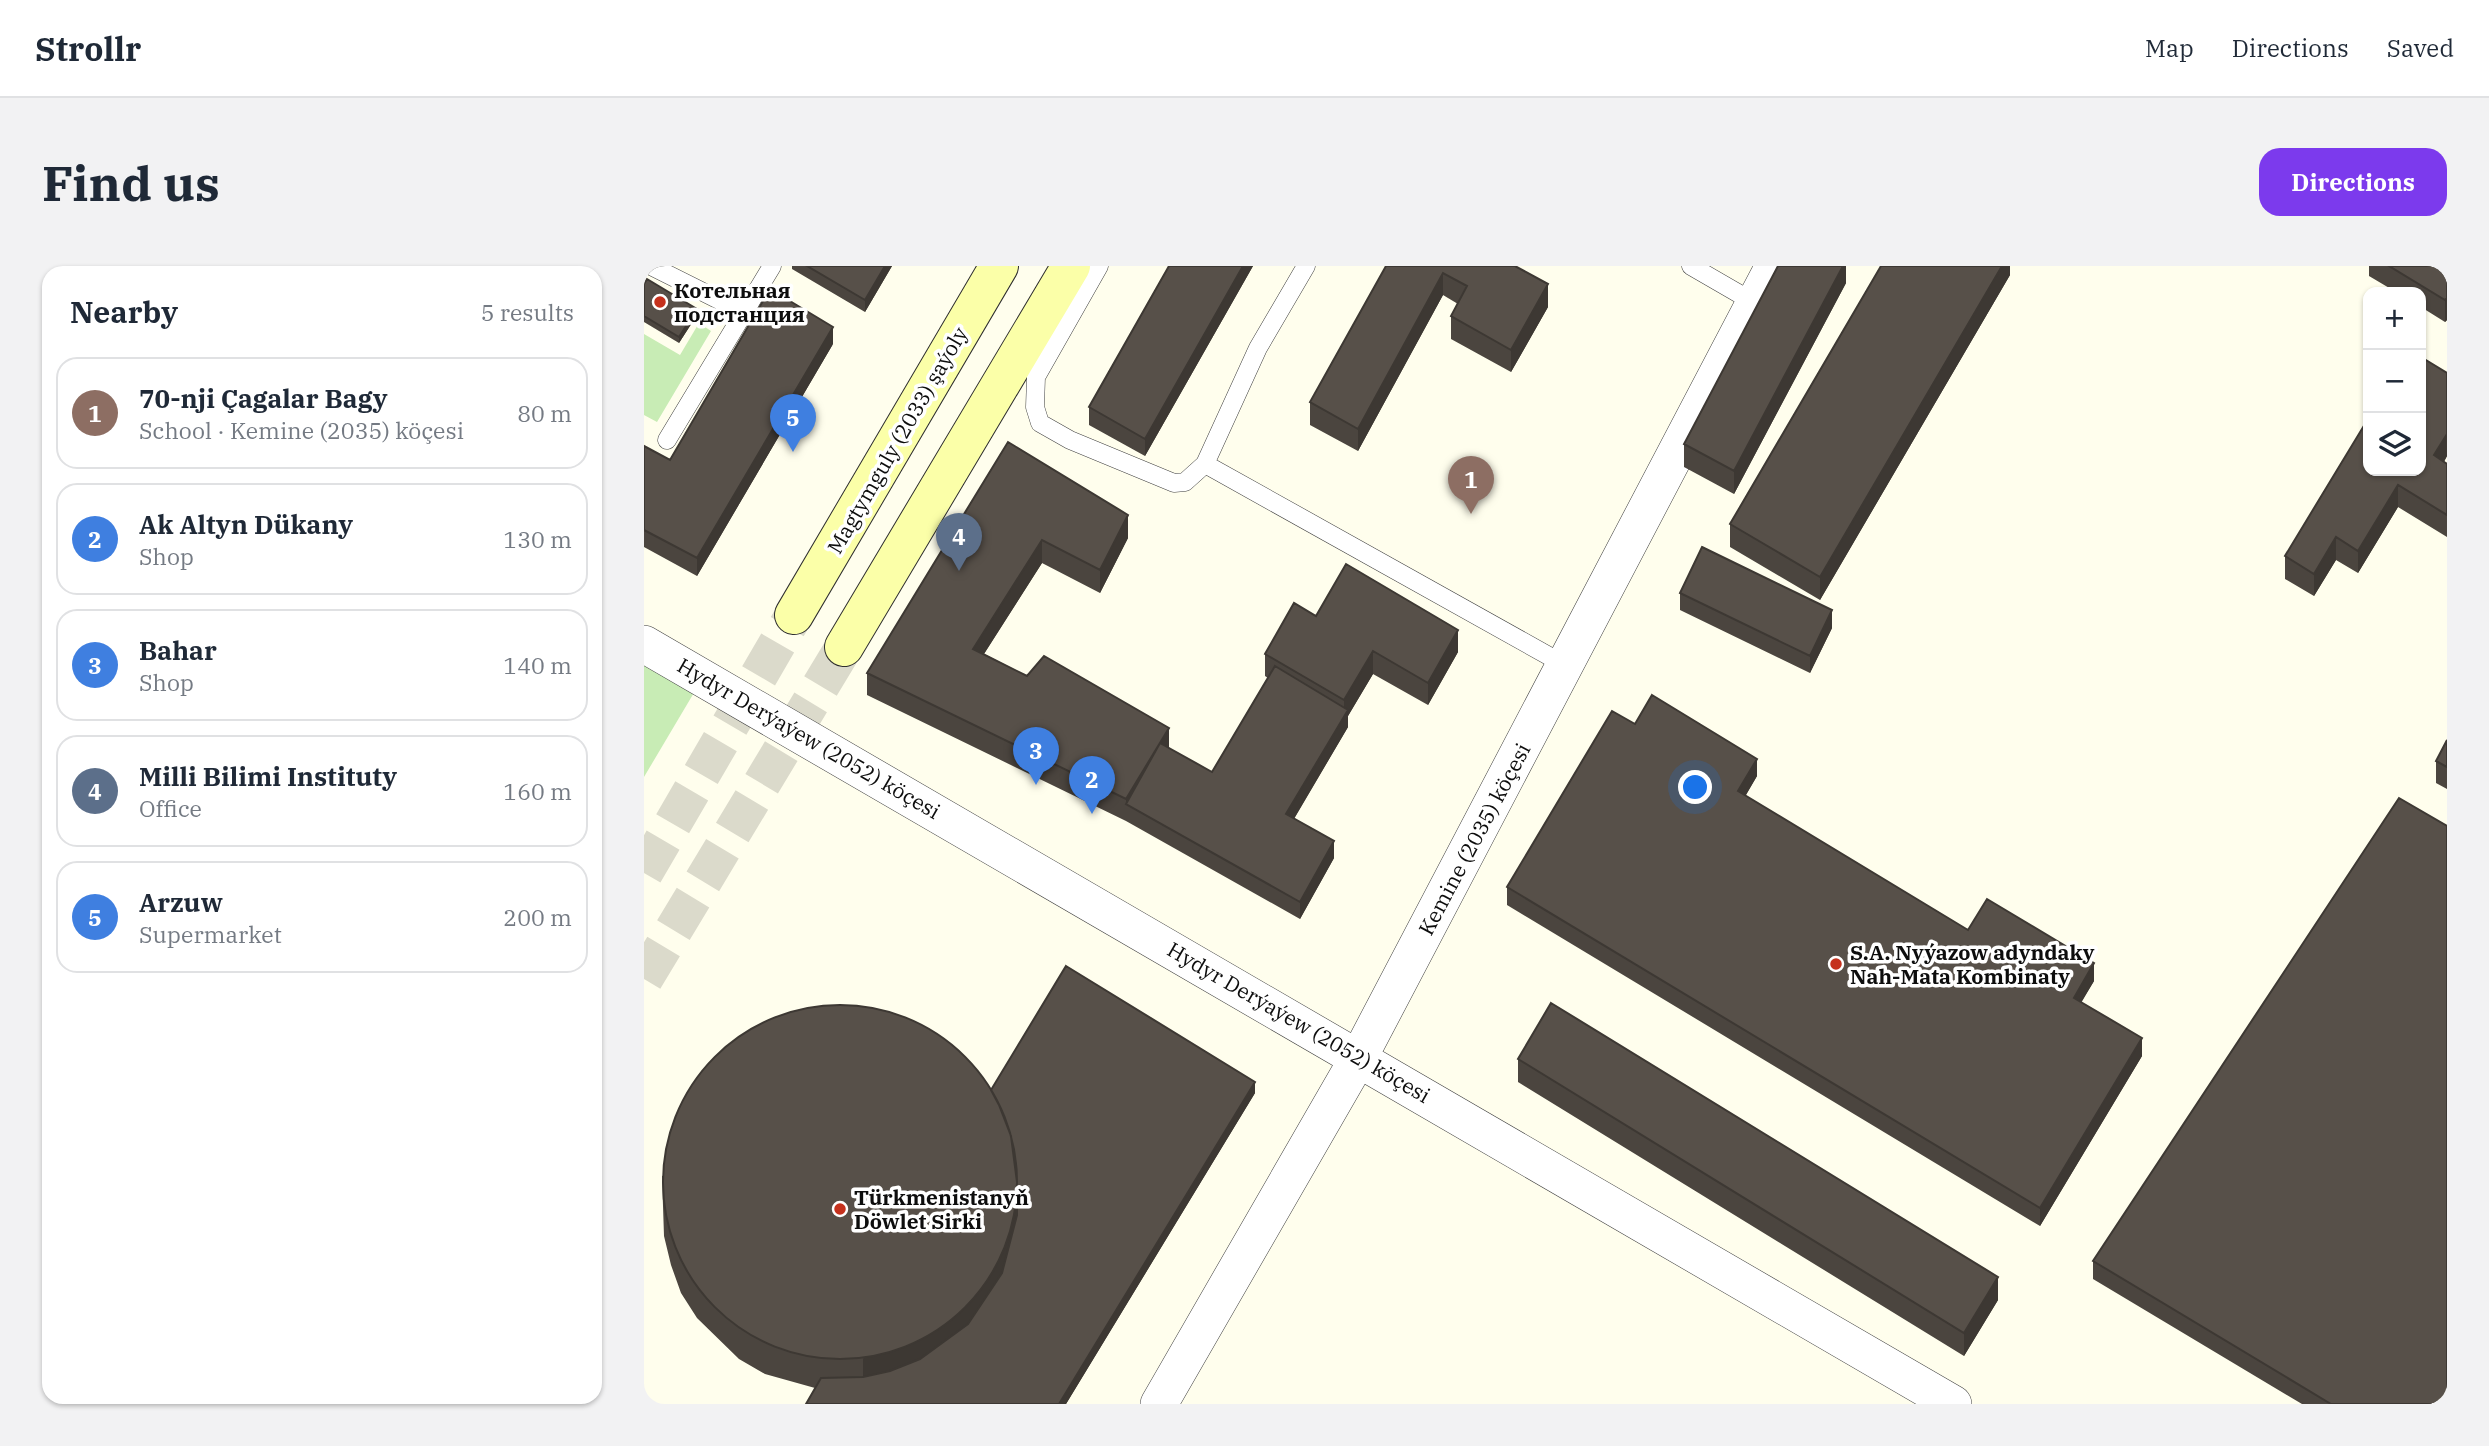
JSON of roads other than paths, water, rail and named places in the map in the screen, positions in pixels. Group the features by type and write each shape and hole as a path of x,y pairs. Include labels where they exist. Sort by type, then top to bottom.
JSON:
{"main road":[{"name":"Magtymguly (2033) şaýoly","path":"794,615 999,266"},
{"path":"844,647 1072,266"}],"street":[{"name":"Kemine (2035) köçesi","path":"1159,1404 1359,1057 1774,266"},
{"name":"Hydyr Derýaýew (2052) köçesi","path":"644,644 1953,1404"}],"lane":[{"path":"651,266 744,313"},
{"path":"667,440 772,266"},
{"path":"1099,266 1036,377 1035,407 1040,423 1070,440 1174,483 1185,482 1205,464 1258,348 1306,266"},
{"path":"1691,266 1755,303"},
{"path":"1205,464 1565,665"}],"tunnel":[{"path":"644,873 794,615"},
{"path":"644,979 844,647"}],"place":[{"name":"Котельная подстанция","path":"660,302"},
{"name":"Arzuw","path":"793,452"},
{"name":"70-nji Çagalar Bagy","path":"1471,514"},
{"name":"Milli Bilimi Instituty","path":"959,571"},
{"name":"Bahar","path":"1036,785"},
{"name":"Ak Altyn Dükany","path":"1092,814"},
{"name":"S.A. Nyýazow adyndaky Nah-Mata Kombinaty","path":"1836,964"},
{"name":"Türkmenistanyň Döwlet Sirki","path":"840,1209"}]}
